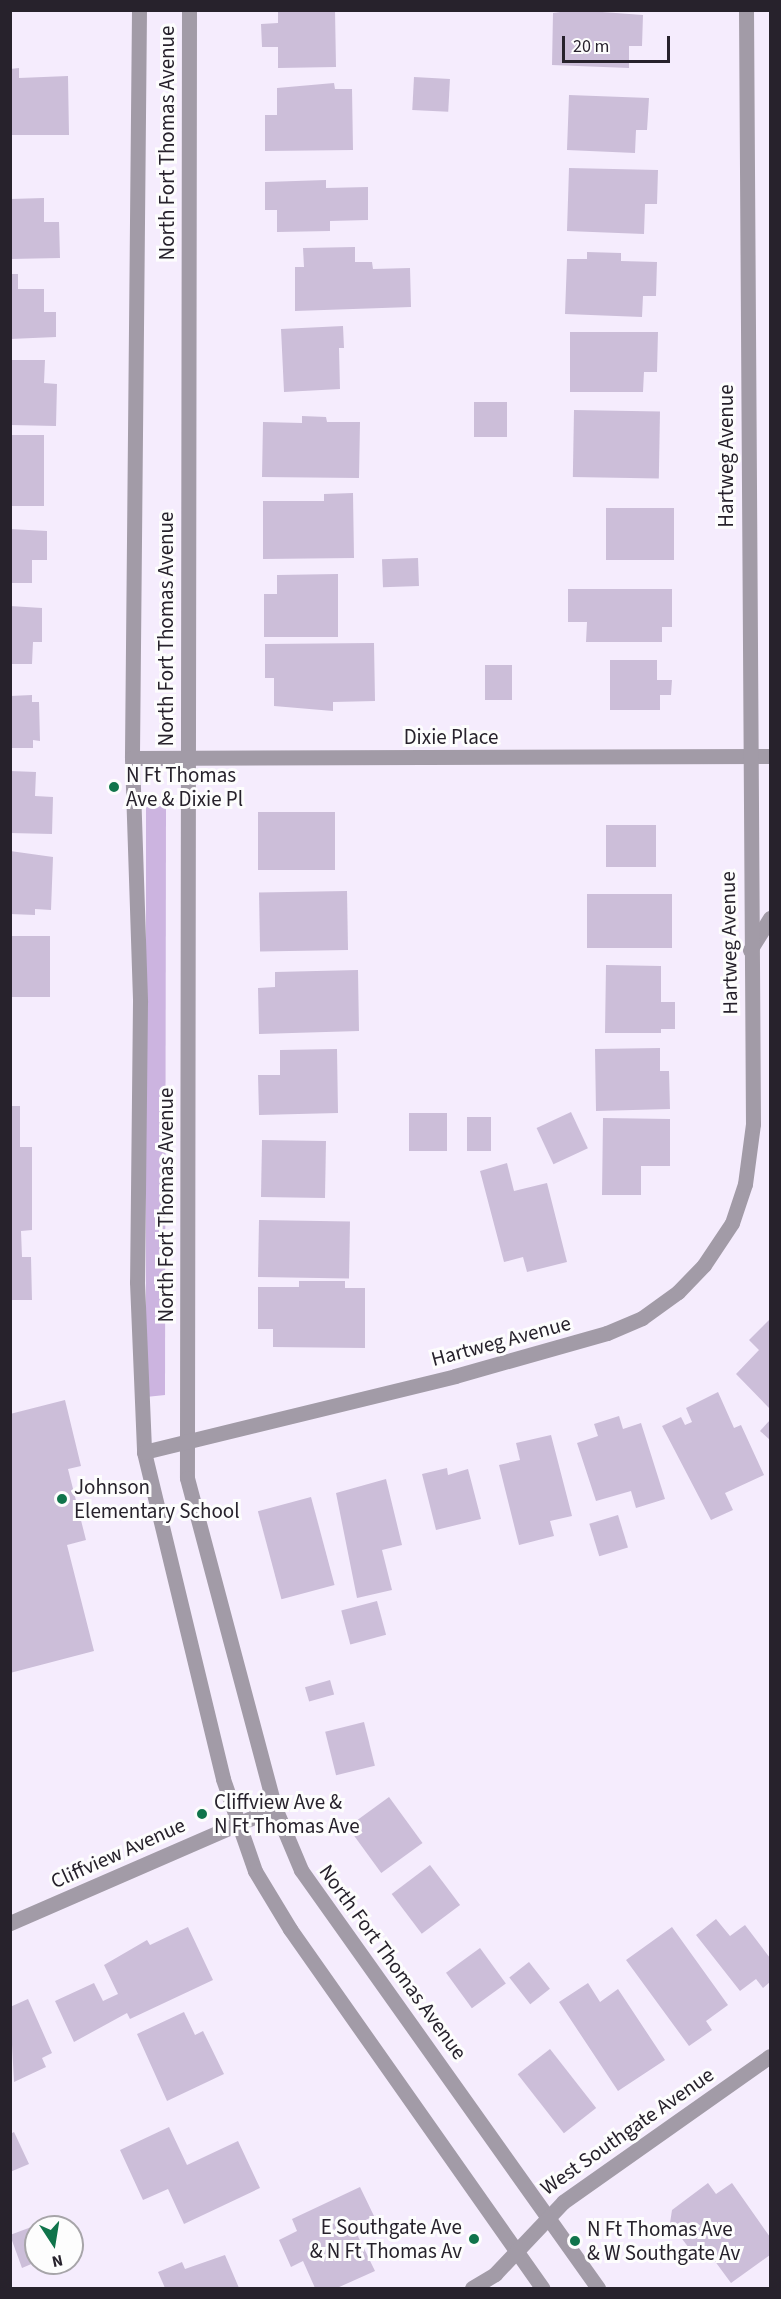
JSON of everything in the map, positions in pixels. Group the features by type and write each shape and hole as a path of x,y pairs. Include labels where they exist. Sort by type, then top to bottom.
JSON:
{"street":[{"name":"North Fort Thomas Avenue","path":"139,10 132,758 140,1002 137,1282 144,1452 176,1593 237,1824 255,1871 290,1929 542,2289"},
{"name":"North Fort Thomas Avenue","path":"189,10 187,1478 275,1808 301,1870 598,2289"},
{"name":"Hartweg Avenue","path":"144,1452 549,1352 628,1324 678,1292 704,1265 732,1223 748,1167 753,1124 748,754 746,10"},
{"name":"Dixie Place","path":"132,758 748,754 771,756"},
{"path":"750,950 771,918"},
{"name":"Cliffview Avenue","path":"10,1923 275,1808"},
{"name":"West Southgate Avenue","path":"472,2289 495,2274 547,2214 771,2056"}],"shaded area":[{"path":"155,799 166,808 165,1395 146,1397 146,808"}],"building":[{"path":"278,10 335,10 336,67 278,68 278,47 262,47 261,24 278,23"},
{"path":"575,10 643,15 642,46 629,46 629,68 552,65 553,13"},
{"path":"19,68 19,78 68,76 69,135 10,135 10,69"},
{"path":"414,77 450,79 448,112 412,110"},
{"path":"334,83 335,89 352,89 353,150 265,151 265,115 277,115 277,88"},
{"path":"569,95 649,98 647,130 636,130 635,153 567,150"},
{"path":"569,168 658,170 657,204 645,204 644,234 567,231"},
{"path":"326,180 326,188 368,187 368,220 330,221 330,231 277,232 277,210 265,210 265,182"},
{"path":"44,198 44,222 59,222 60,258 10,259 10,199"},
{"path":"355,247 355,262 372,262 373,269 410,268 411,307 295,311 295,267 304,267 303,248"},
{"path":"587,252 621,253 621,261 657,262 656,296 643,296 642,317 565,314 567,259 587,259"},
{"path":"10,274 18,274 18,289 44,289 44,312 56,312 56,337 10,339"},
{"path":"343,326 344,348 339,348 340,389 284,392 281,329"},
{"path":"570,332 658,332 657,372 644,372 643,392 570,392"},
{"path":"10,360 45,360 44,383 57,384 56,426 10,425"},
{"path":"474,402 507,402 507,437 474,437"},
{"path":"574,410 660,412 659,478 573,477"},
{"path":"302,416 326,417 327,422 360,422 359,478 262,477 263,422 302,423"},
{"path":"10,435 44,435 44,506 10,506"},
{"path":"353,493 354,558 263,559 263,501 324,501 324,494"},
{"path":"606,508 674,508 674,560 606,560"},
{"path":"10,529 47,531 47,560 32,560 32,583 10,583"},
{"path":"418,558 419,586 383,587 382,559"},
{"path":"338,574 338,637 264,637 264,594 277,594 277,575"},
{"path":"568,589 672,589 672,627 662,627 662,642 586,642 587,622 568,622"},
{"path":"10,606 42,608 42,642 33,642 32,664 10,664"},
{"path":"374,643 375,701 333,702 333,711 274,706 274,678 265,678 265,644"},
{"path":"610,660 657,660 657,680 672,680 671,695 660,695 660,710 610,710"},
{"path":"485,665 512,665 512,700 485,700"},
{"path":"32,695 32,702 39,702 40,741 33,740 33,748 10,748 10,696"},
{"path":"10,771 36,772 35,796 53,797 52,834 10,833"},
{"path":"258,812 335,812 335,870 258,870"},
{"path":"606,825 656,825 656,867 606,867"},
{"path":"10,851 53,857 51,910 35,909 35,915 10,914"},
{"path":"347,891 348,950 260,952 259,893"},
{"path":"587,894 672,894 672,948 587,948"},
{"path":"10,936 50,936 50,997 10,997"},
{"path":"606,965 661,966 661,1002 675,1002 675,1029 661,1029 661,1033 605,1033"},
{"path":"358,970 359,1031 259,1034 258,988 275,987 275,972"},
{"path":"660,1048 660,1071 669,1071 670,1109 596,1111 595,1049"},
{"path":"337,1049 338,1113 259,1115 258,1075 280,1075 280,1050"},
{"path":"10,1106 20,1106 20,1147 32,1147 32,1230 21,1231 22,1257 31,1257 32,1300 10,1300"},
{"path":"571,1112 588,1148 553,1164 537,1128"},
{"path":"409,1113 447,1113 447,1151 409,1151"},
{"path":"467,1117 491,1117 491,1151 467,1151"},
{"path":"603,1118 670,1119 670,1166 641,1166 641,1195 602,1195"},
{"path":"262,1140 326,1141 325,1198 261,1197"},
{"path":"507,1163 514,1191 547,1183 567,1262 527,1272 523,1257 504,1262 480,1171"},
{"path":"259,1220 350,1222 349,1279 258,1277"},
{"path":"299,1281 345,1281 345,1288 365,1288 365,1348 273,1347 273,1329 258,1329 258,1287 299,1287"},
{"path":"770,1319 770,1409 736,1374 759,1350 749,1340"},
{"path":"718,1392 734,1428 741,1425 764,1475 725,1493 733,1510 711,1520 662,1426 681,1417 685,1425 692,1422 686,1408"},
{"path":"65,1400 81,1466 68,1469 86,1540 67,1545 94,1651 10,1673 10,1414"},
{"path":"619,1416 623,1429 641,1423 665,1499 636,1508 631,1491 596,1501 577,1443 598,1436 594,1424"},
{"path":"770,1420 770,1440 760,1431"},
{"path":"551,1435 572,1516 550,1521 554,1536 519,1545 499,1465 520,1460 516,1443"},
{"path":"447,1468 448,1475 468,1469 481,1519 436,1530 422,1474"},
{"path":"386,1479 402,1545 382,1550 392,1590 357,1598 336,1493"},
{"path":"311,1497 335,1585 281,1599 258,1511"},
{"path":"618,1515 628,1548 599,1556 589,1524"},
{"path":"377,1601 386,1635 350,1644 341,1611"},
{"path":"330,1680 334,1694 309,1702 305,1687"},
{"path":"364,1722 375,1766 336,1775 325,1732"},
{"path":"389,1797 423,1843 381,1873 348,1827"},
{"path":"430,1865 460,1905 422,1934 392,1894"},
{"path":"716,1919 730,1936 745,1925 770,1958 770,1982 763,1988 756,1979 740,1991 696,1935"},
{"path":"188,1927 213,1980 130,2019 127,2013 74,2042 55,2001 94,1983 103,2001 118,1994 104,1965 147,1940 150,1945"},
{"path":"672,1927 728,2005 706,2021 712,2030 689,2046 626,1960"},
{"path":"480,1948 506,1984 472,2008 446,1973"},
{"path":"529,1962 550,1989 530,2004 509,1977"},
{"path":"588,1983 600,2002 618,1989 665,2060 618,2091 559,2002"},
{"path":"28,1999 52,2053 42,2058 46,2067 14,2082 10,2007"},
{"path":"184,2012 195,2035 203,2031 224,2074 167,2101 137,2034"},
{"path":"550,2049 596,2108 564,2133 518,2074"},
{"path":"169,2127 187,2165 238,2141 260,2188 184,2224 168,2189 143,2200 120,2150"},
{"path":"14,2132 29,2164 10,2172 10,2134"},
{"path":"708,2183 716,2194 732,2183 770,2237 770,2255 731,2283 703,2245 692,2252 670,2223 672,2210"},
{"path":"360,2187 374,2216 353,2226 375,2271 337,2288 315,2288 303,2261 291,2267 279,2240 297,2231 292,2219"},
{"path":"24,2230 24,2267 22,2268 10,2235"},
{"path":"225,2255 239,2288 165,2288 158,2272 182,2262 185,2269"}],"place":[{"name":"N Ft Thomas Ave & Dixie Pl","path":"114,787"},
{"name":"Johnson Elementary School","path":"62,1499"},
{"name":"Cliffview Ave & N Ft Thomas Ave","path":"202,1814"},
{"name":"E Southgate Ave & N Ft Thomas Av","path":"474,2239"},
{"name":"N Ft Thomas Ave & W Southgate Av","path":"575,2241"}]}
